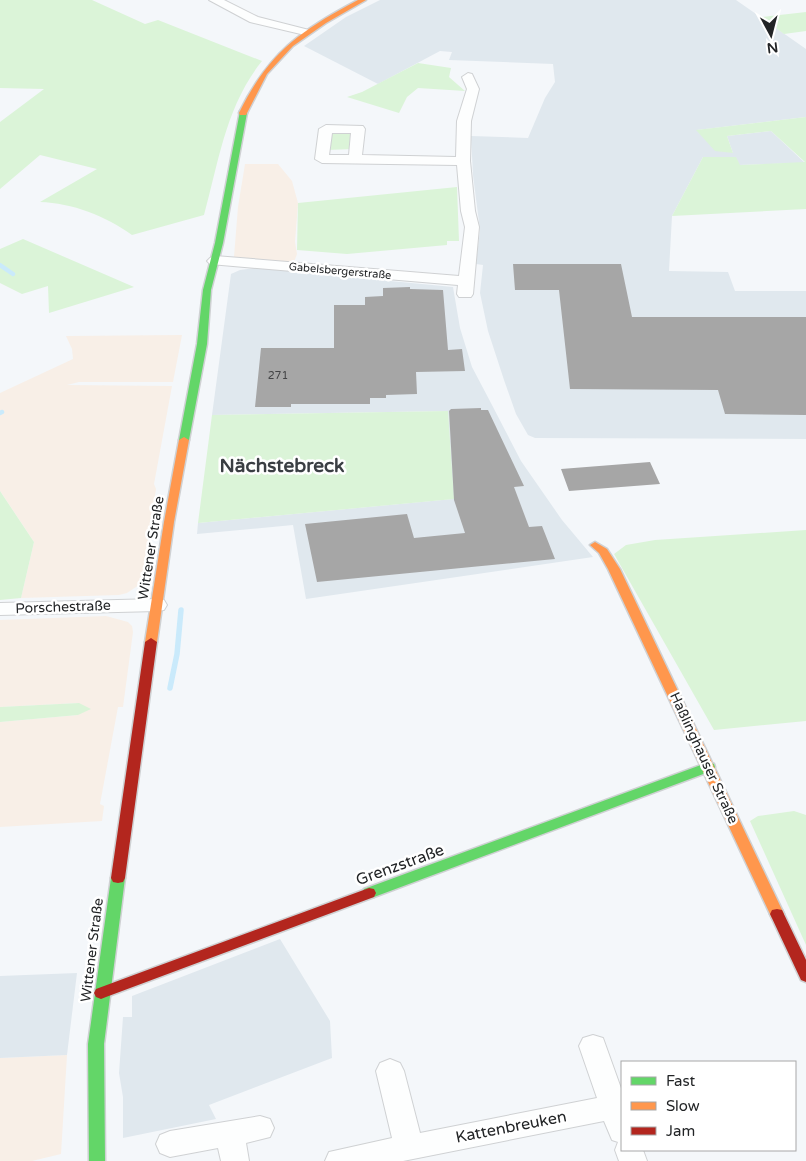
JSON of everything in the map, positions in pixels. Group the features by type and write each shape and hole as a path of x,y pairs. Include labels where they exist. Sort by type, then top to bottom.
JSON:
{"main road":[{"name":"Wittener Straße","path":"97,1161 96,1044 101,993 136,736 169,522 202,344 207,290 215,261 243,114 253,90 277,56 305,32 363,0"},
{"name":"Haßlinghauser Straße","path":"595,544 603,552 614,569 806,976"},
{"name":"Grenzstraße","path":"101,993 709,767"}],"street":[{"path":"214,0 254,20 305,32"},
{"path":"355,160 464,161 464,121 473,89 468,77"},
{"name":"Gabelsbergerstraße","path":"215,261 465,288 472,227 468,210 464,161"},
{"name":"Porschestraße","path":"0,609 157,604"},
{"name":"Kattenbreuken","path":"340,1161 409,1148 618,1119 593,1046"},
{"path":"390,1071 409,1148"},
{"path":"170,1144 260,1128"},
{"path":"230,1133 235,1161"}],"shaded area":[{"path":"380,0 736,0 806,49 806,117 697,130 733,153 727,136 771,131 805,163 739,165 703,157 672,216 669,271 728,272 735,291 806,291 806,439 535,438 528,435 516,414 504,380 488,331 480,293 483,265 476,264 480,230 473,175 471,136 528,138 545,98 555,82 553,64 449,60 452,52 440,51 378,84 304,46 346,17"},
{"path":"245,164 278,164 292,181 298,203 295,242 297,254 294,262 234,257 238,207"},
{"path":"255,268 453,287 460,328 472,367 521,461 562,520 593,557 306,599 293,525 197,534 198,523 453,499 448,411 212,415 231,274 240,270"},
{"path":"182,335 173,382 79,382 67,385 172,386 154,484 156,489 142,578 139,585 127,593 119,595 21,598 34,542 0,491 0,393 73,359 72,349 66,336"},
{"path":"106,616 128,622 132,626 133,632 123,707 118,707 100,804 104,806 102,821 0,827 0,722 78,715 79,703 0,707 0,620"},
{"path":"280,939 330,1021 332,1058 209,1105 216,1119 123,1138 123,1097 119,1073 123,1017 132,1017 132,996"},
{"path":"77,973 67,1055 0,1058 0,976"},
{"path":"67,1055 61,1154 32,1161 0,1161 0,1058"}],"green space":[{"path":"0,0 92,0 145,24 158,20 262,61 240,96 232,115 219,154 204,215 132,235 100,216 64,205 40,202 97,169 40,155 0,189 0,122 44,89 0,88"},
{"path":"806,12 806,31 784,34 761,17"},
{"path":"418,63 451,68 449,77 465,91 418,88 407,97 399,113 347,97 362,92"},
{"path":"806,117 806,209 672,216 703,157 736,157 740,165 805,162 771,131 727,136 733,153 715,151 696,130"},
{"path":"352,131 353,149 326,150 328,133"},
{"path":"457,187 459,241 447,241 447,245 347,254 297,250 298,203"},
{"path":"23,239 134,287 49,313 48,286 22,294 0,283 0,249"},
{"path":"448,411 454,499 198,523 212,415"},
{"path":"0,491 34,542 21,598 0,600"},
{"path":"806,530 806,721 714,730 614,554 626,545 655,540"},
{"path":"79,703 91,709 78,715 0,722 0,707"},
{"path":"794,811 806,815 806,945 750,821 758,816"}],"building":[{"path":"513,264 621,264 632,317 806,317 806,415 725,414 718,390 570,389 559,290 515,290"},
{"path":"410,287 410,289 443,290 448,350 462,349 465,371 416,372 417,394 386,395 386,398 370,398 370,404 291,404 291,407 255,407 261,348 334,348 334,305 365,305 365,297 383,296 383,288"},
{"path":"481,408 481,410 488,410 524,486 514,487 529,527 542,526 555,559 317,582 305,524 407,514 414,538 465,533 454,500 449,411 451,409"},
{"path":"650,462 660,484 569,491 561,469"}],"waterway":[{"path":"0,265 13,274"},
{"path":"170,688 177,654 181,610"}],"traffic: fast":[{"path":"184,440 202,344 207,290 219,243 243,113"},
{"path":"369,893 709,767"},
{"path":"97,1161 96,1044 118,878"}],"traffic: slow":[{"path":"243,113 265,73 291,44 323,22 363,0"},
{"path":"151,642 169,522 184,440"},
{"path":"595,545 603,551 614,569 777,914"}],"traffic: jam":[{"path":"118,878 151,642"},
{"path":"101,993 369,893"},
{"path":"777,914 806,976"}],"district":[{"name":"Nächstebreck","path":"282,466"}]}
